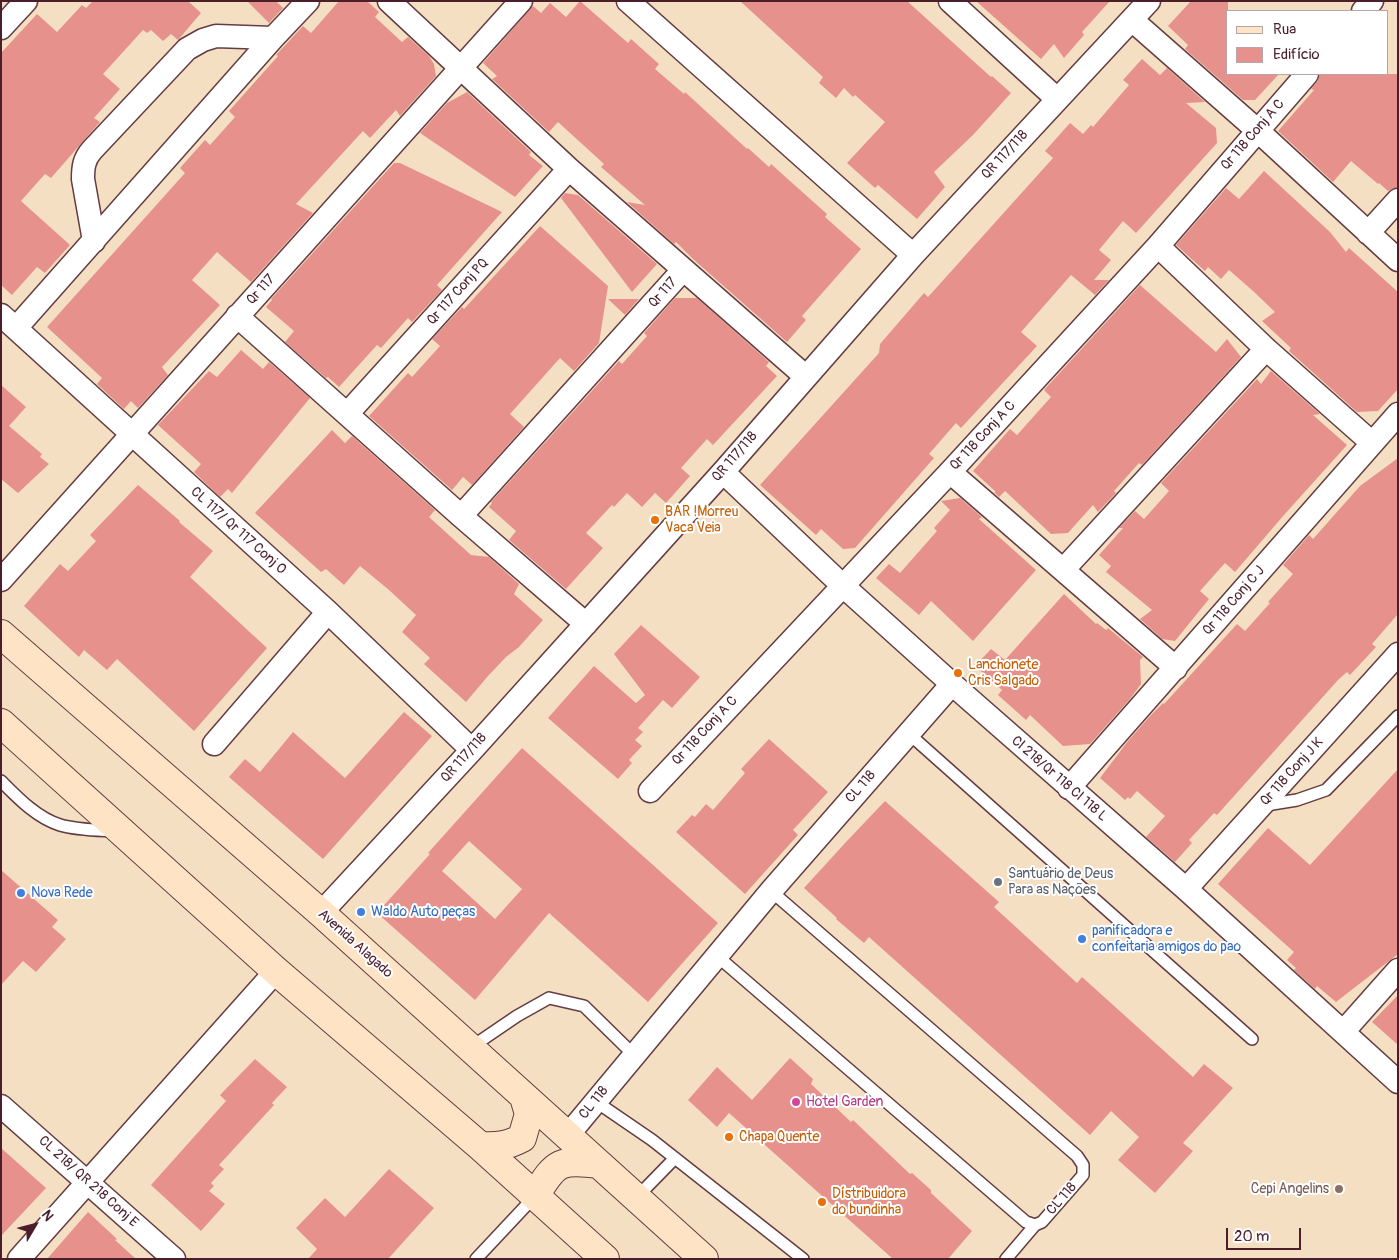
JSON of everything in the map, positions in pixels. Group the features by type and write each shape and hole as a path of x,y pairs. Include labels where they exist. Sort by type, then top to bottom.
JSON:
{"main road":[{"name":"Avenida Alagado","path":"1,634 321,913 524,1097 638,1197 704,1259"},
{"path":"1,723 276,971 536,1195 605,1259"},
{"path":"480,1146 500,1147 522,1138 529,1114 524,1097"},
{"path":"536,1195 544,1180 553,1169 560,1165 574,1160 599,1164"}],"street":[{"path":"1,28 26,1"},
{"path":"5,319 94,241 308,1"},
{"path":"389,1 569,169 805,376"},
{"name":"Qr 117","path":"1,580 521,1"},
{"path":"628,1 913,255"},
{"path":"950,1 1057,99"},
{"name":"QR 117/118","path":"321,913 472,750 723,472 805,376 913,255 1149,1"},
{"path":"1132,20 1398,260"},
{"path":"94,241 83,179 86,157 92,150 188,49 202,40 216,36 273,38"},
{"name":"Qr 118 Conj A C","path":"650,791 950,472 1158,246 1256,130 1306,75"},
{"name":"Qr 117 Conj PQ","path":"347,414 569,169"},
{"path":"1368,233 1398,200"},
{"path":"1158,246 1266,349 1371,442"},
{"name":"Qr 117","path":"461,516 683,270"},
{"path":"237,316 461,516 586,624"},
{"name":"CL 117/ Qr 117 Conj O","path":"5,319 328,612 472,750"},
{"path":"1064,569 1266,349"},
{"name":"Qr 118 Conj C J","path":"1069,788 1176,668 1371,442 1398,414"},
{"name":"Cl 218/Qr 118 Cl 118 L","path":"723,472 842,585 1069,788 1186,889 1398,1082"},
{"path":"950,472 1176,668"},
{"path":"214,744 328,612"},
{"name":"Qr 118 Conj J K","path":"1186,889 1398,654"},
{"name":"CL 118","path":"568,1135 771,891 952,684"},
{"path":"1343,1032 1398,970"},
{"path":"19,1259 276,971"},
{"name":"CL 218/ QR 218 Conj E","path":"1,1106 174,1259"}],"lane":[{"path":"1262,805 1297,800 1326,790 1398,716"},
{"path":"908,733 1252,1039"},
{"path":"1,781 37,813 59,825 89,830 121,831"},
{"name":"CL 118","path":"717,956 1026,1222 1035,1225 1042,1222 1083,1175 1083,1165 1077,1156 771,891"},
{"path":"470,1048 517,1016 548,998 584,1006 634,1055"},
{"path":"595,1101 675,1158 803,1259"},
{"path":"638,1197 675,1158"},
{"path":"476,1259 536,1195"},
{"path":"1006,1259 1035,1225"}],"building":[{"path":"93,1 188,1 201,13 178,40 171,34 163,41 151,30 147,33 143,30 103,74 120,89 94,118 100,122 51,178 45,174 21,201 70,245 45,273 37,267 12,295 1,285 1,53 37,14 57,32 82,5 86,8"},
{"path":"247,1 276,1 283,8 269,23"},
{"path":"339,1 367,1 379,12 375,17 402,42 408,37 429,56 434,64 436,76 400,116 396,110 370,138 363,131 296,204 313,213 251,282 217,252 192,280 220,305 162,367 168,375 138,408 131,401 124,409 97,384 102,378 47,327 185,173 180,168 205,140 210,145 235,117 229,111 278,56 276,55 303,26 311,33"},
{"path":"580,1 628,43 631,39 659,64 655,69 684,94 685,92 769,167 771,164 827,214 825,217 861,249 802,316 806,320 787,342 676,242 674,244 627,202 645,205 601,167 604,164 558,122 549,132 492,79 497,76 483,63 533,6 541,13 550,3 566,17"},
{"path":"740,1 907,1 1011,93 973,135 934,172 945,187 917,219 878,185 875,188 847,163 885,122 855,95 853,97 844,88 836,98 819,83 823,77"},
{"path":"976,1 1110,1 1082,32 1084,35 1064,58 1054,44 1041,59"},
{"path":"1191,1 1228,1 1228,10 1226,10 1226,75 1278,75 1255,100 1243,100 1185,49 1188,45 1168,26"},
{"path":"1142,59 1160,75 1167,68 1205,102 1186,103 1216,128 1217,143 1136,233 1123,221 1099,250 1111,260 1094,280 1109,280 1095,295 1071,275 1021,332 1037,346 961,428 956,423 929,454 934,458 855,548 843,549 821,529 816,535 760,485 879,353 880,344 924,293 928,297 1053,158 1045,151 1070,123 1083,134 1091,125 1093,127 1129,85 1123,80"},
{"path":"1398,74 1398,187 1388,191 1351,161 1333,182 1278,131 1314,90 1311,89 1320,75"},
{"path":"467,92 531,152 529,155 543,166 515,197 420,133 447,103"},
{"path":"394,163 400,163 502,212 437,285 442,290 412,322 408,318 381,348 377,345 339,387 285,342 294,331 266,307 271,299"},
{"path":"1264,171 1330,232 1346,252 1349,248 1398,292 1398,389 1378,411 1357,412 1289,351 1291,348 1262,321 1275,312 1229,270 1221,279 1208,267 1205,271 1176,245 1226,188 1239,199"},
{"path":"565,193 578,195 657,264 632,292 561,198"},
{"path":"540,226 608,286 599,343 574,371 560,358 510,414 524,427 472,485 463,477 452,490 369,416 408,373 412,377 440,346 432,339 462,307 464,309"},
{"path":"1140,285 1216,352 1227,339 1241,357 1142,465 1139,463 1114,491 1116,493 1098,512 1093,505 1068,533 1051,534 1005,491 999,497 973,471 1010,429 1017,435 1051,397 1044,390"},
{"path":"675,298 697,298 769,362 766,366 777,376 713,445 707,439 681,468 690,476 666,503 655,493 642,507 627,493 614,507 612,505 586,533 603,548 566,589 509,540 516,531 489,507 491,502 619,361 622,364 647,336 644,333"},
{"path":"608,299 639,299 625,315"},
{"path":"241,350 263,369 269,362 310,398 232,493 228,489 220,497 194,472 201,464 158,425 209,371 217,377"},
{"path":"1271,371 1320,414 1313,415 1347,445 1235,572 1225,563 1200,591 1209,599 1175,641 1162,639 1140,619 1152,610 1106,572 1111,566 1099,555 1123,528 1119,528 1135,511 1144,519 1169,491 1161,483 1257,379 1261,384"},
{"path":"1,385 26,407 9,426 42,454 40,457 49,464 18,493 1,479"},
{"path":"332,430 345,443 352,436 435,510 429,517 471,555 489,557 519,584 514,594 543,620 519,647 506,657 488,676 466,702 424,664 430,658 402,632 416,615 389,590 360,566 344,585 326,569 321,572 255,513"},
{"path":"1398,458 1398,614 1372,644 1376,647 1350,675 1347,672 1338,680 1217,815 1214,813 1189,840 1192,843 1175,862 1146,837 1165,816 1137,791 1130,799 1128,797 1125,800 1100,778 1150,716 1164,704 1237,624 1245,631 1270,603 1268,602 1293,574 1283,565 1309,535 1313,539 1360,486"},
{"path":"138,485 213,551 190,577 267,648 194,731 117,659 107,670 84,650 79,657 24,606 60,564 68,571 96,541 90,535"},
{"path":"960,498 982,517 979,519 1036,570 973,641 931,601 919,615 876,578 889,564 900,573 937,531 934,528 950,510 941,501"},
{"path":"1064,594 1096,624 1106,630 1108,628 1143,657 1140,660 1141,684 1090,744 1063,746 1030,715 1026,720 998,695 1002,690 975,666 991,649 1005,660"},
{"path":"641,625 700,677 672,708 663,700 638,728 643,732 635,740 642,746 629,760 632,763 618,779 548,718 594,666 636,703 645,695 614,654"},
{"path":"404,712 432,736 323,859 229,777 245,759 260,772 293,732 345,778"},
{"path":"769,739 828,792 793,830 798,835 745,894 676,832 692,815 695,817 706,804 713,810 745,773 741,769"},
{"path":"522,748 718,923 648,1002 549,913 475,1000 377,913 430,854 428,853","holes":["469,841 522,889 495,919 442,871"]},
{"path":"1398,769 1398,954 1336,1002 1317,986 1315,989 1294,970 1296,968 1287,960 1294,952 1218,884 1268,828 1310,865"},
{"path":"885,801 999,902 994,907 1077,983 1082,977 1193,1077 1204,1064 1233,1088 1183,1143 1193,1151 1155,1193 1118,1160 1139,1137 1111,1111 1090,1135 869,937 864,943 804,888"},
{"path":"1,870 58,920 52,927 66,939 36,972 23,961 1,985"},
{"path":"1398,995 1398,1045 1372,1022"},
{"path":"790,1058 813,1079 811,1084 851,1122 853,1120 910,1174 912,1173 931,1190 931,1193 972,1231 948,1259 893,1259 729,1113 717,1127 688,1100 717,1067 752,1100"},
{"path":"255,1059 287,1087 272,1103 274,1105 219,1165 224,1169 211,1183 214,1186 209,1191 225,1204 201,1231 151,1185 226,1101 220,1095"},
{"path":"1,1148 46,1188 1,1236"},
{"path":"389,1169 434,1208 388,1259 308,1259 317,1249 296,1228 325,1198 345,1217"},
{"path":"88,1212 117,1239 115,1240 136,1259 47,1259"}],"place":[{"name":"BAR !Morreu Vaca Veia","path":"655,520"},
{"name":"Lanchonete Cris Salgado","path":"958,673"},
{"name":"Santuário de Deus Para as Nações","path":"998,882"},
{"name":"Nova Rede","path":"21,893"},
{"name":"Waldo Auto peças","path":"361,912"},
{"name":"panificadora e confeitaria amigos do pao","path":"1082,939"},
{"name":"Hotel Garden","path":"796,1102"},
{"name":"Chapa Quente","path":"729,1137"},
{"name":"Cepi Angelins","path":"1339,1189"},
{"name":"Dístribuidora do bundinha","path":"822,1202"}]}
